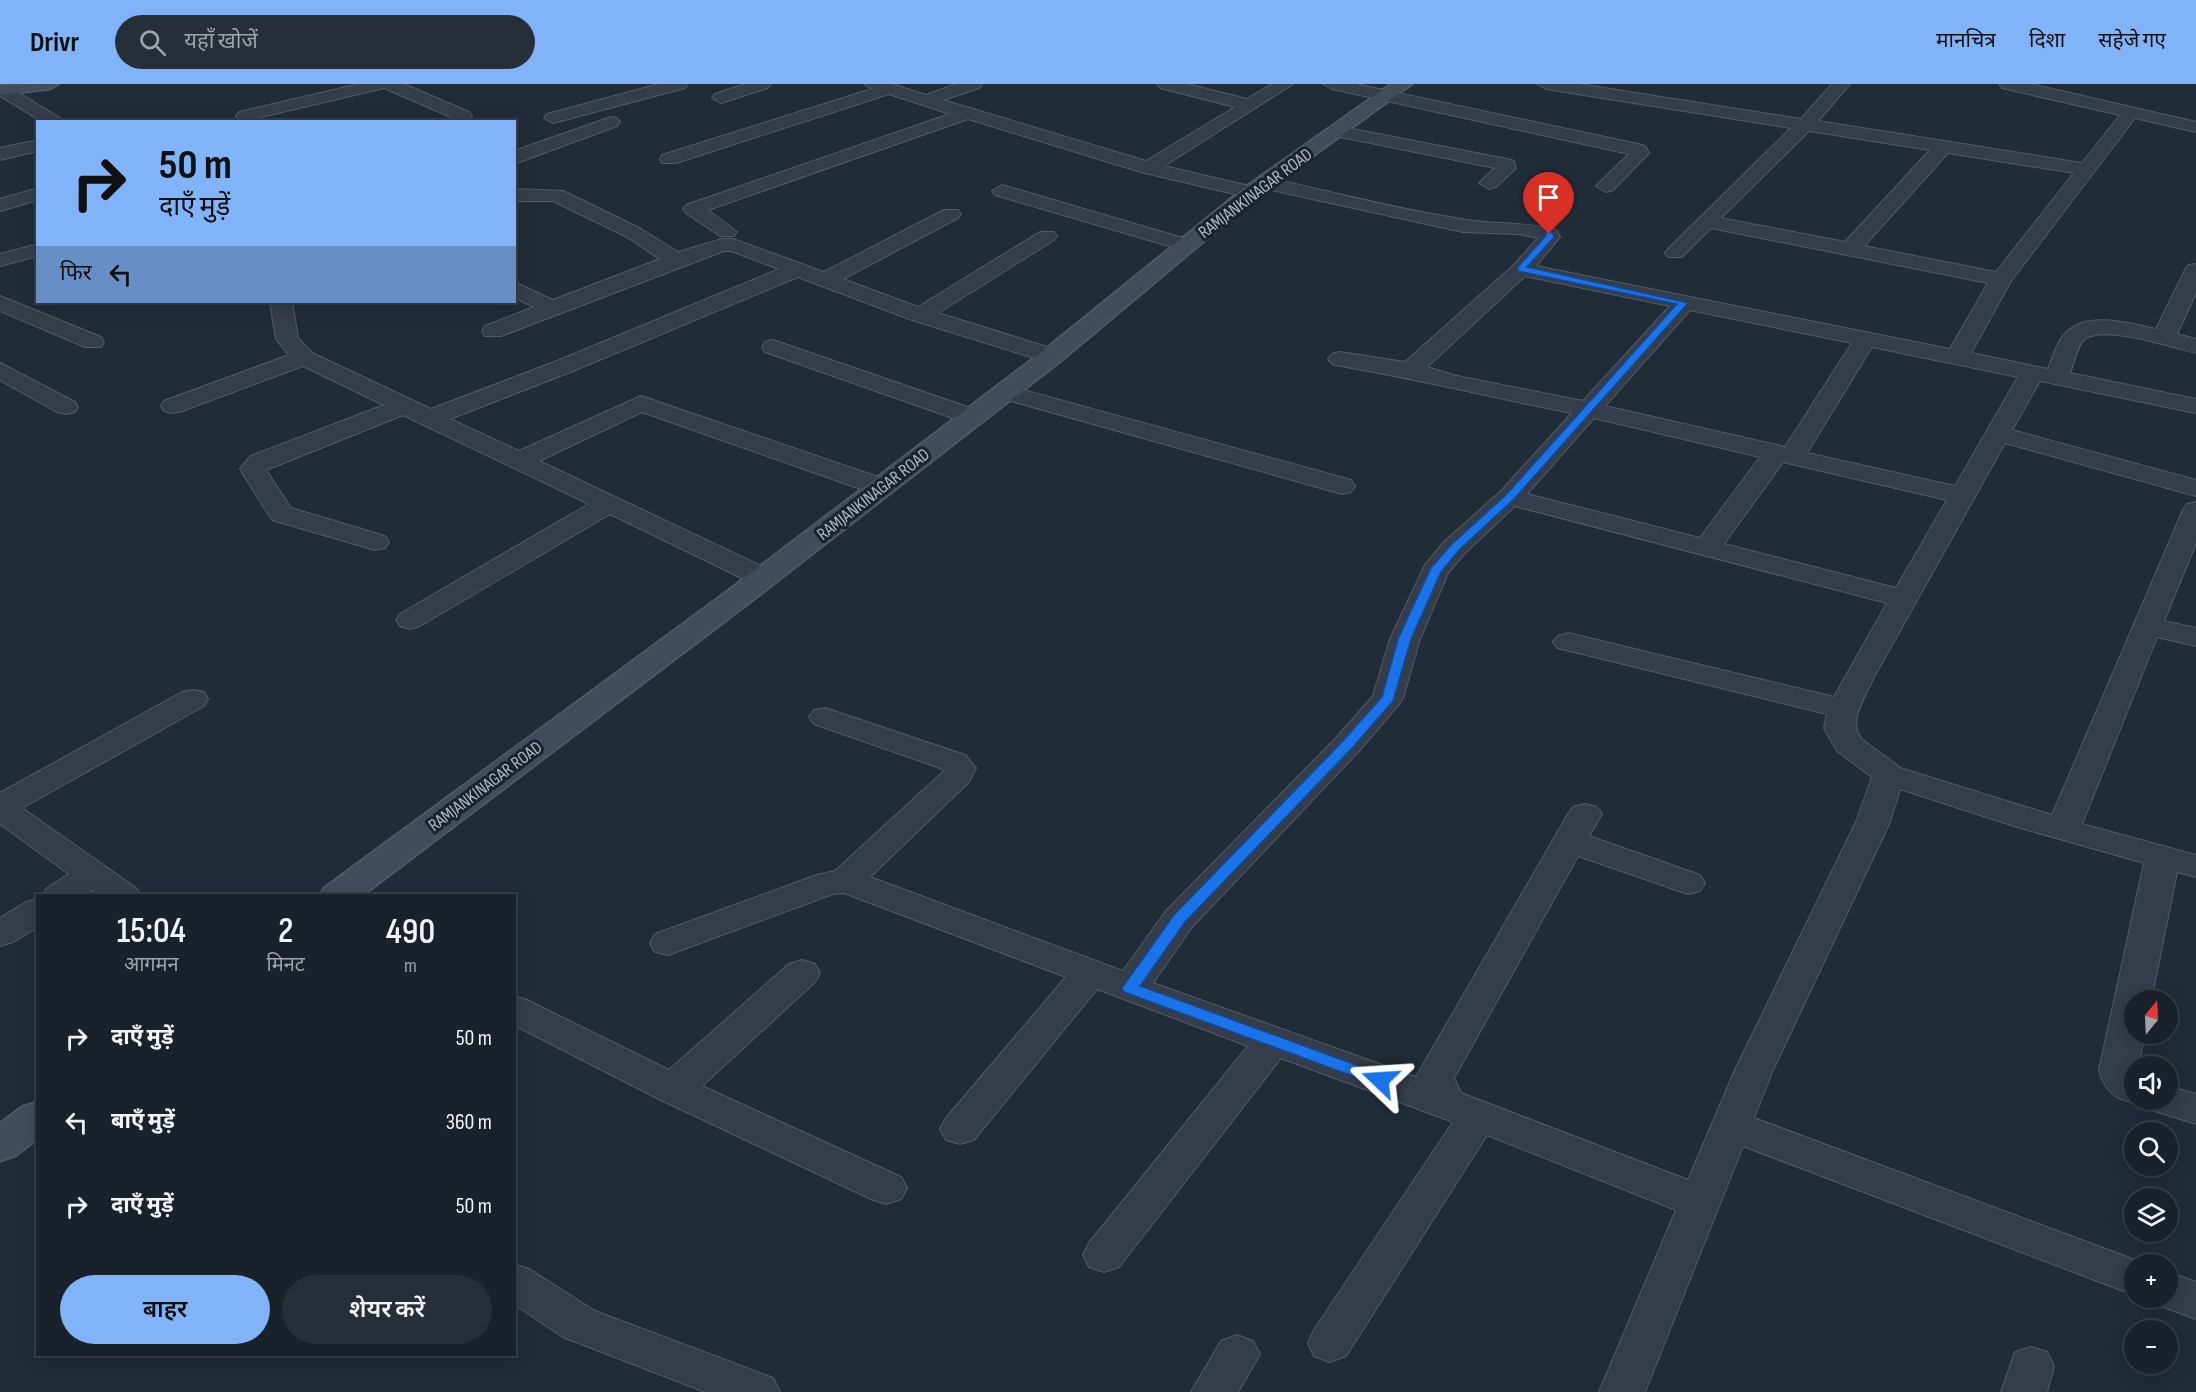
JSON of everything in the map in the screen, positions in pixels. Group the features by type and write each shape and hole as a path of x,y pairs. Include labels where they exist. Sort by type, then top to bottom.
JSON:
{"street":[{"path":"1,90 50,84"},
{"path":"249,120 245,116 381,84"},
{"path":"389,84 463,116 458,120"},
{"path":"553,118 651,87 679,84"},
{"path":"721,98 762,84"},
{"path":"927,100 973,84"},
{"path":"1166,84 1250,105"},
{"path":"1148,168 1284,84"},
{"path":"1332,84 1395,90 1638,150 1640,153 1606,186"},
{"path":"1546,84 2086,169"},
{"path":"1675,253 1806,124 1841,84"},
{"path":"2008,84 2196,127"},
{"path":"2060,96 2074,84"},
{"path":"669,159 882,86 1148,168 1463,226 1518,228 1549,234 1550,237 1521,269 1410,370"},
{"path":"1,90 54,120"},
{"name":"RAMJANKINAGAR ROAD","path":"340,894 764,578 1052,356 1258,188 1395,90"},
{"path":"0,111 30,106"},
{"path":"1957,357 2001,279 2130,112"},
{"path":"727,232 693,209 969,113"},
{"path":"516,157 611,122"},
{"path":"1337,131 1507,165 1489,183"},
{"path":"0,154 36,145"},
{"path":"1850,249 1944,146"},
{"path":"1002,191 1186,245"},
{"path":"0,205 36,195"},
{"path":"516,195 556,195 634,233 676,260"},
{"path":"826,279 951,214"},
{"path":"1706,221 2001,279"},
{"path":"920,315 1047,236"},
{"path":"0,260 34,240"},
{"path":"493,330 676,260 722,245 733,245 920,315 1052,356"},
{"path":"430,418 565,366 798,269"},
{"path":"1521,269 2196,406"},
{"path":"2163,339 2196,270"},
{"path":"516,289 551,308"},
{"path":"0,303 93,342"},
{"path":"281,303 287,339 304,358 764,578"},
{"path":"1130,988 1179,919 1348,744 1388,698 1405,639 1435,571 1455,547 1510,497 1590,410 1683,303"},
{"path":"2124,1083 2121,1081 2118,1070 2180,861 1889,775 1873,760 1848,744 1840,728 1844,709 1999,434 2075,336 2087,328 2107,327 2196,346"},
{"path":"1707,548 1784,455 1866,339"},
{"path":"772,347 973,417"},
{"path":"174,406 304,358"},
{"path":"1340,359 1410,370 1453,382 1590,410 1963,496"},
{"path":"0,370 66,407"},
{"path":"1005,392 1342,486"},
{"path":"519,461 641,403 881,488"},
{"path":"375,542 280,514 253,469 260,461 404,406"},
{"path":"1999,434 2196,488"},
{"path":"1510,497 1904,599"},
{"path":"410,620 609,504"},
{"path":"2063,828 2146,626 2192,527"},
{"path":"2146,626 2196,637"},
{"path":"1568,642 1844,709"},
{"path":"120,894 0,807 193,699"},
{"path":"825,717 954,762 960,768 957,775 844,882"},
{"path":"1622,1392 1754,1070 1873,822 1889,775"},
{"path":"1461,1109 1435,1078 1577,828 1688,883"},
{"path":"62,894 93,874"},
{"path":"668,943 829,884 844,882 870,889 1130,988 1461,1109 1700,1202"},
{"path":"0,934 36,910"},
{"path":"673,1089 802,973"},
{"path":"960,1129 1090,973"},
{"path":"516,1010 673,1089 886,1188"},
{"path":"1104,1255 1273,1041"},
{"path":"2178,1104 2196,1109"},
{"path":"1330,1343 1461,1109"},
{"path":"0,1145 36,1118"},
{"path":"1731,1125 2124,1274"},
{"path":"516,1282 579,1324 757,1392"},
{"path":"2178,1294 2196,1301"},
{"path":"1214,1392 1237,1354"}],"route":[{"path":"1380,1080 1130,988 1179,919 1348,744 1388,698 1405,639 1435,571 1455,547 1510,497 1610,388 1683,303 1521,269 1550,237 1549,234"}]}
